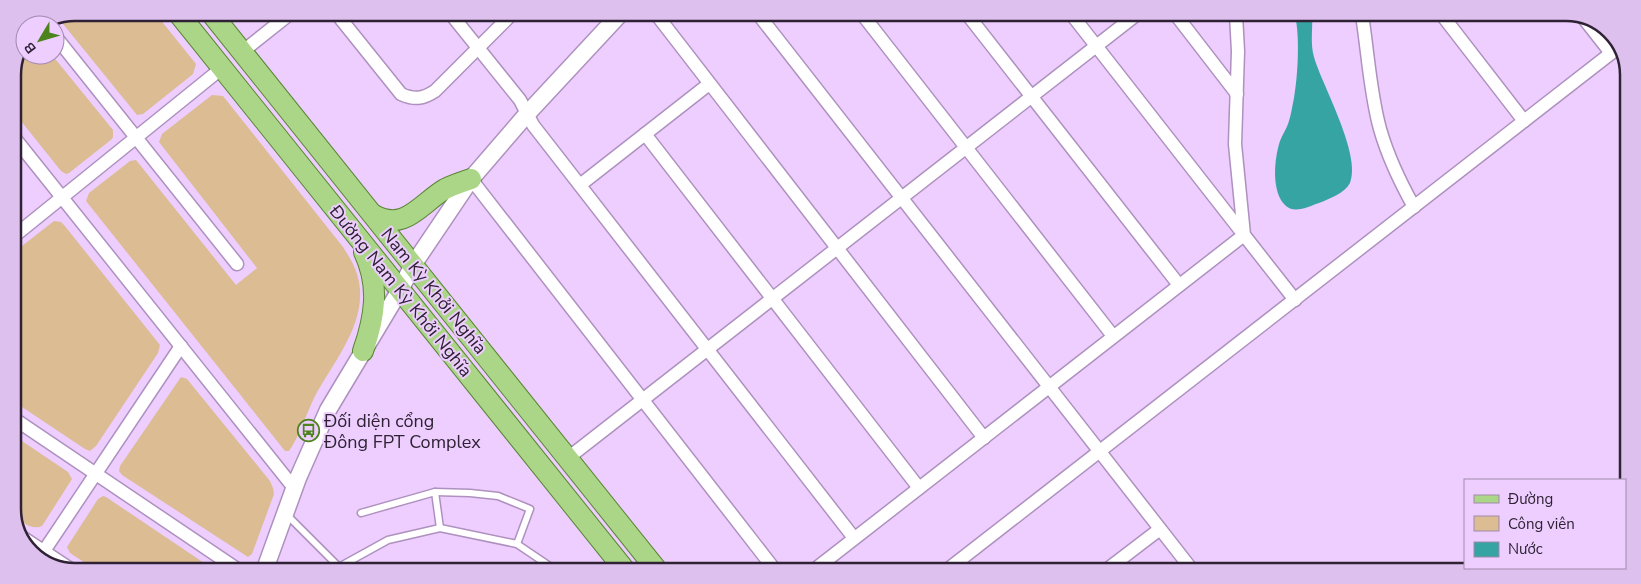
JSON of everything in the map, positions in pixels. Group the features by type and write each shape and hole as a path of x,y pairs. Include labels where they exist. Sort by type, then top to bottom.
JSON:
{"main road":[{"name":"Đường Nam Kỳ Khởi Nghĩa","path":"184,21 616,563"},
{"name":"Nam Kỳ Khởi Nghĩa","path":"217,21 651,563"},
{"path":"374,215 390,222 398,221 406,218 447,188 471,179"},
{"path":"356,234 371,269 375,294 373,316 363,351"}],"street":[{"path":"242,52 281,21"},
{"path":"342,21 401,94 410,98 419,98 435,91 506,21"},
{"path":"456,21 520,100 533,126 854,538"},
{"path":"267,563 294,488 328,410 413,265 471,179 527,114 613,21"},
{"path":"661,21 984,438"},
{"path":"763,21 1187,563"},
{"path":"867,21 1113,336"},
{"path":"972,21 1179,285"},
{"path":"1077,21 1295,300"},
{"path":"568,458 1128,21"},
{"path":"1181,21 1237,94"},
{"path":"1236,21 1238,51 1236,144 1244,235"},
{"path":"1366,21 1375,109 1380,130 1394,168 1414,207"},
{"path":"1446,21 1524,121"},
{"path":"1595,30 1611,46"},
{"path":"65,49 238,264"},
{"path":"956,563 1614,51"},
{"path":"21,231 222,68"},
{"path":"580,185 709,84"},
{"path":"645,134 919,488"},
{"path":"21,146 294,488"},
{"path":"471,179 770,563"},
{"path":"823,563 1244,235"},
{"path":"43,552 181,346"},
{"path":"21,423 228,563"},
{"path":"1115,563 1160,529"}],"lane":[{"path":"435,492 440,528"},
{"path":"361,513 435,492 498,496 530,509 517,544"},
{"path":"285,513 333,563"},
{"path":"347,563 388,540 440,528 517,544 545,563"}],"green space":[{"path":"161,21 196,64 193,74 143,114 137,115 65,26 65,22"},
{"path":"22,65 60,65 113,130 112,139 66,174 61,171 21,121"},
{"path":"212,95 223,96 343,247 353,263 357,274 360,291 355,323 341,353 315,396 289,451 285,451 86,201 89,193 130,161 136,160 236,285 257,268 159,142 162,134"},
{"path":"54,221 61,222 160,345 158,353 96,446 90,451 21,406 21,247"},
{"path":"181,377 187,379 270,481 273,488 274,494 252,554 248,557 122,475 119,471 120,466"},
{"path":"21,440 68,472 72,479 42,526 34,527 23,522 21,512"},
{"path":"103,496 106,497 204,563 85,563 70,553 67,547 98,499"}],"water":[{"path":"1296,21 1312,21 1314,57 1346,138 1351,155 1352,171 1348,187 1341,193 1319,203 1294,209 1286,206 1281,200 1276,184 1275,166 1278,148 1289,121 1295,89 1298,45"}],"place":[{"name":"Đối diện cổng Đông FPT Complex","path":"308,431"}]}
